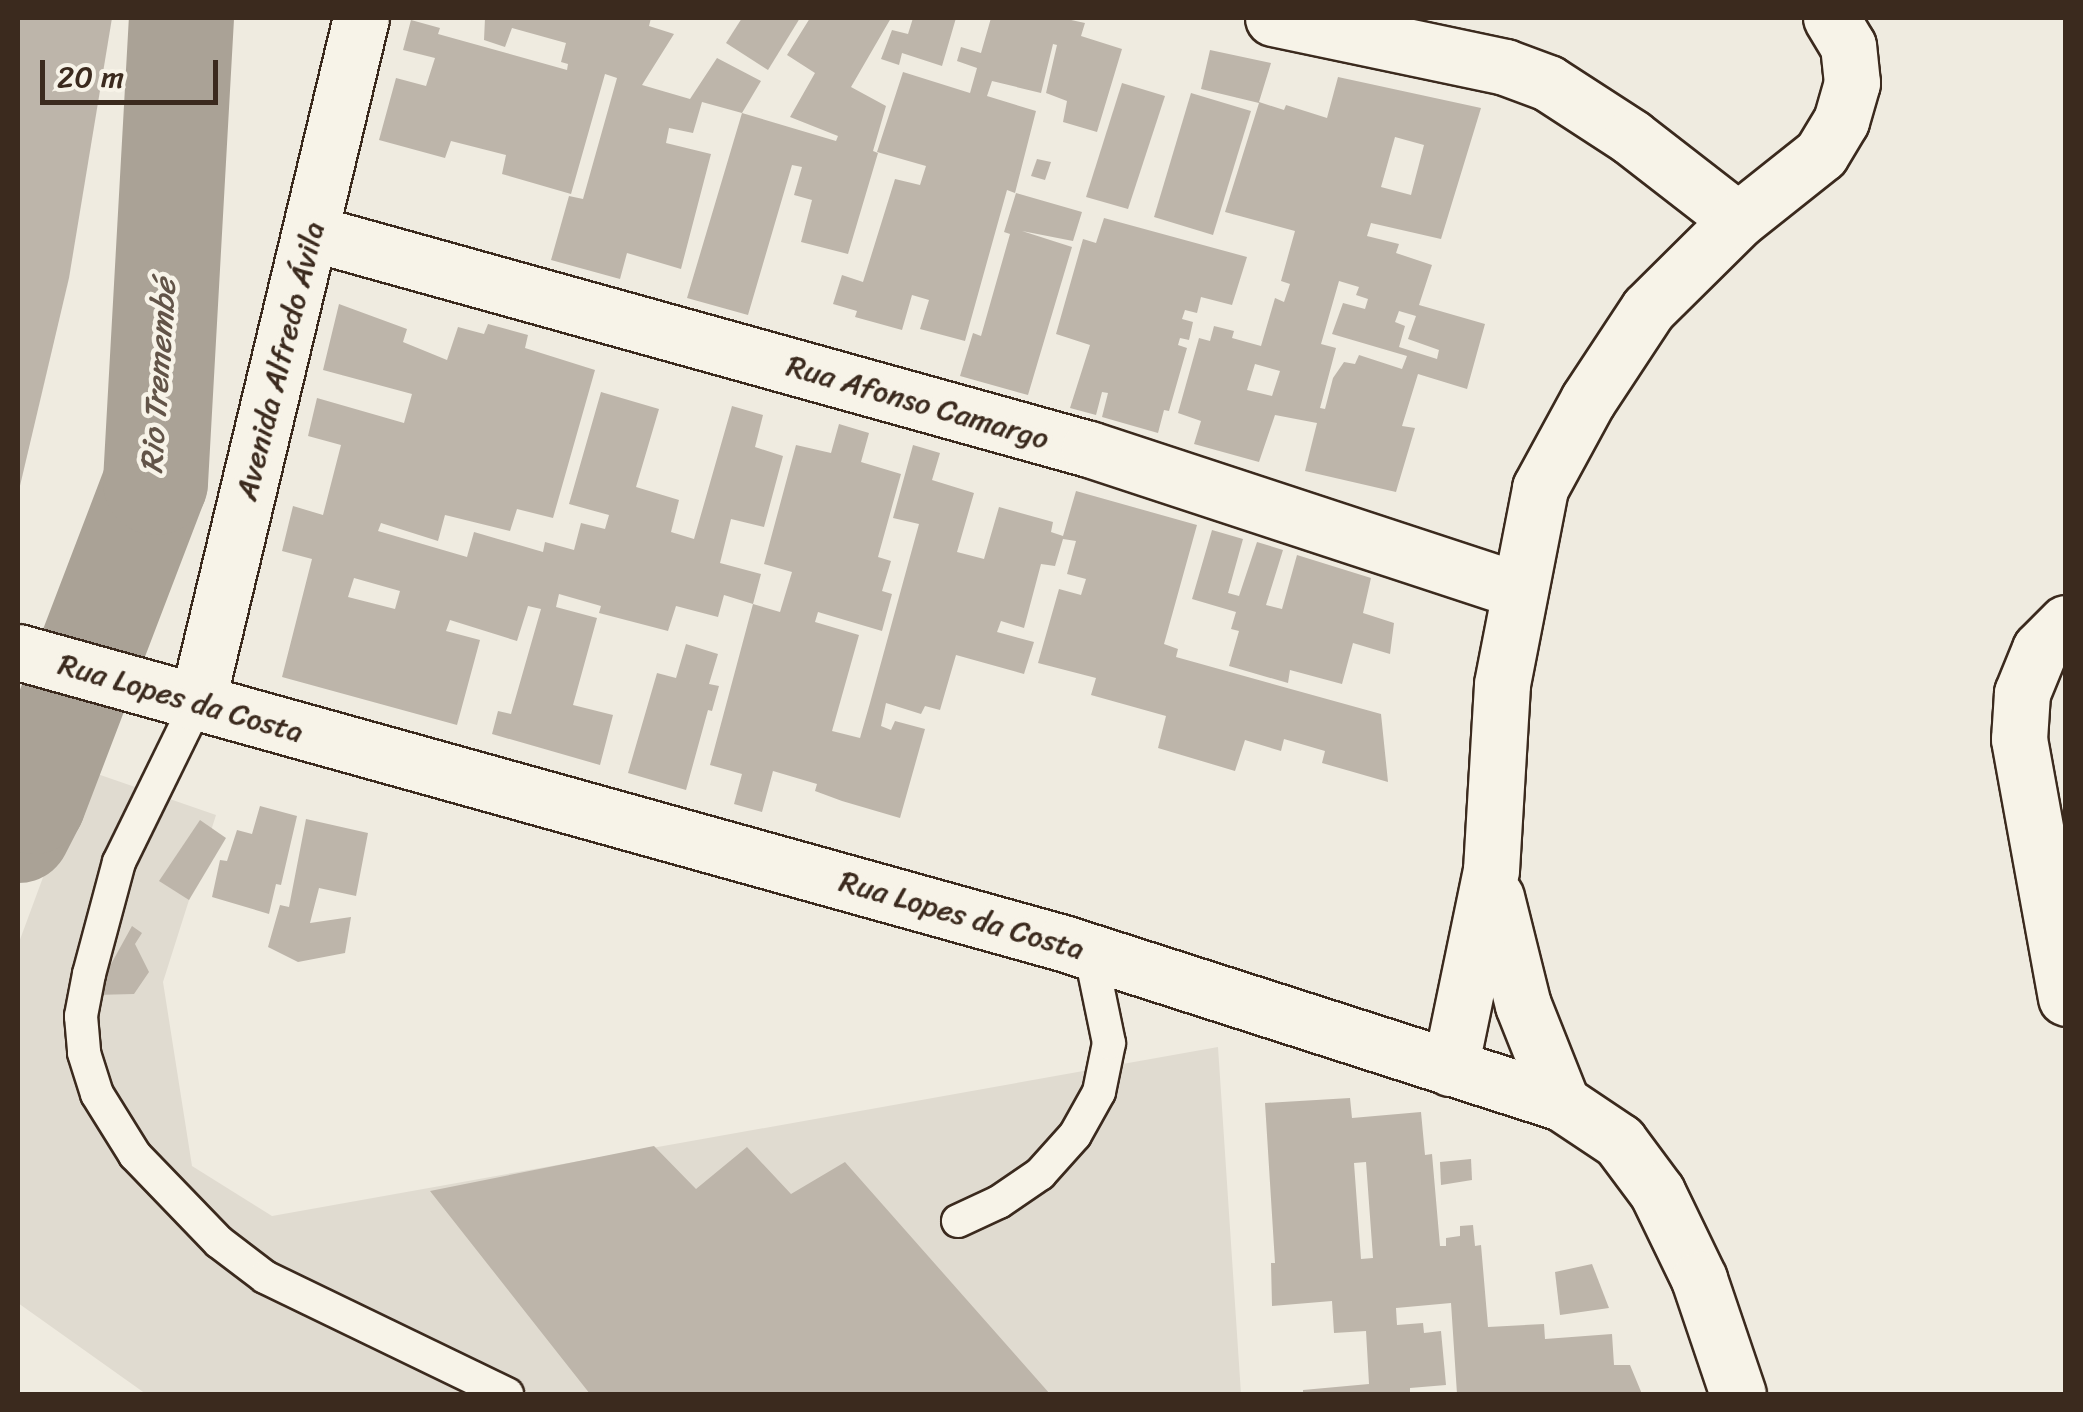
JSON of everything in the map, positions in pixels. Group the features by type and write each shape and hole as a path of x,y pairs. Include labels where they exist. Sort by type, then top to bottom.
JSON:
{"street":[{"name":"Avenida Alfredo Ávila","path":"196,704 361,18"},
{"path":"1273,18 1505,67 1548,84 1632,136 1738,220"},
{"path":"1450,1068 1491,870 1502,684 1540,488 1588,400 1648,308 1738,220 1820,154 1841,122 1852,83 1848,46 1831,18"},
{"name":"Rua Afonso Camargo","path":"312,233 1088,449 1519,590"},
{"path":"2066,623 2040,649 2022,692 2019,739 2066,998"},
{"name":"Rua Lopes da Costa","path":"22,653 1090,951 1562,1103 1619,1141 1657,1192 1699,1279 1738,1394"},
{"path":"1491,870 1523,1005 1562,1103"}],"lane":[{"path":"196,704 120,862 89,974 81,1016 84,1052 97,1094 135,1155 219,1242 266,1277 507,1394"},
{"path":"958,1220 999,1202 1040,1174 1076,1136 1099,1092 1109,1042 1090,951"}],"shaded area":[{"path":"83,769 216,815 163,982 192,1166 272,1216 1218,1047 1241,1394 146,1394 18,1303 18,945"}],"building":[{"path":"18,18 112,18 69,278 19,490"},
{"path":"485,18 651,18 649,26 674,34 642,85 690,99 717,58 761,81 742,113 702,102 693,133 669,128 666,143 711,154 681,269 627,253 620,279 551,260 569,196 583,199 617,78 605,74 571,194 502,174 506,155 451,141 445,158 379,140 396,78 426,86 435,58 403,50 411,20 440,28 438,34 567,70 568,64 561,62 566,43 512,28 505,47 484,40"},
{"path":"742,18 800,18 768,70 726,43"},
{"path":"810,18 891,18 851,87 886,106 873,151 878,153 848,254 801,242 812,200 794,195 802,167 792,165 748,315 687,298 742,113 836,141 838,136 790,117 815,73 787,55"},
{"path":"913,18 956,18 942,66 902,53 899,65 881,59 892,30 908,34"},
{"path":"991,18 1062,18 1085,23 1081,36 1122,49 1097,132 1063,122 1067,101 1046,93 1057,45 1053,44 1041,93 992,81 987,96 1036,111 1015,193 1007,190 965,341 920,329 929,300 912,295 902,330 855,317 857,311 833,304 842,275 863,282 895,179 920,185 926,166 877,152 903,72 970,93 977,68 957,61 961,47 981,53"},
{"path":"1210,50 1271,63 1259,102 1284,110 1286,105 1327,118 1338,77 1481,108 1441,239 1371,223 1367,236 1399,244 1396,253 1432,265 1419,305 1485,324 1467,389 1418,374 1402,426 1415,428 1396,492 1305,471 1317,423 1275,415 1259,462 1194,444 1201,421 1178,413 1199,338 1210,341 1214,326 1234,331 1232,338 1261,346 1275,298 1284,302 1290,284 1281,281 1295,231 1225,212 1259,103 1201,89","holes":["1395,137 1424,145 1411,195 1381,187","1339,281 1359,287 1356,295 1368,299 1365,309 1343,303 1332,334 1407,356 1402,369 1359,355 1355,364 1344,362 1333,378 1325,409 1320,408 1336,348 1321,344","1399,311 1416,316 1408,339 1439,350 1437,359 1399,347 1405,326 1395,322","1255,364 1280,371 1272,396 1247,390"]},
{"path":"1122,83 1165,96 1128,209 1086,197"},
{"path":"1191,93 1251,111 1213,235 1154,217"},
{"path":"1037,159 1051,162 1045,180 1031,176"},
{"path":"1016,193 1082,212 1073,241 1022,231 1072,247 1028,395 960,376 973,333 981,336 1010,234 1004,232"},
{"path":"1104,218 1247,257 1232,305 1201,297 1197,313 1185,310 1182,319 1193,322 1189,340 1180,338 1178,345 1187,348 1169,411 1164,410 1158,433 1102,417 1108,393 1102,392 1096,415 1070,408 1090,345 1056,334 1083,239 1096,243"},
{"path":"339,304 407,329 403,342 447,360 458,327 484,334 488,324 528,335 525,348 595,370 553,518 517,509 510,531 445,515 438,541 381,523 378,531 467,557 474,532 543,552 545,542 574,550 581,523 605,529 609,515 569,504 601,392 659,409 636,487 679,500 671,532 694,539 732,406 763,415 755,447 783,456 764,527 731,519 720,563 761,574 753,604 724,595 718,617 676,606 668,631 599,613 601,606 559,594 556,607 597,618 573,705 613,715 600,765 492,734 498,711 511,714 541,609 528,606 517,641 450,620 446,631 480,640 457,725 282,677 312,559 282,551 293,506 323,515 341,445 308,436 317,398 404,423 412,394 323,370","holes":["354,578 400,591 395,609 348,597"]},
{"path":"839,424 869,433 861,462 901,474 878,557 891,561 882,591 892,594 882,631 818,612 815,622 859,635 832,731 860,738 870,703 919,524 893,518 913,445 940,453 932,480 974,493 957,552 984,559 999,507 1053,522 1051,532 1063,536 1076,491 1197,525 1164,644 1178,649 1176,657 1381,714 1388,782 1322,763 1325,751 1284,739 1281,751 1245,740 1235,771 1158,748 1166,716 1091,695 1096,678 1038,663 1059,589 1081,595 1086,579 1067,574 1076,541 1063,539 1055,566 1041,564 1024,628 1001,621 997,632 1034,642 1024,674 956,655 940,710 925,706 921,714 886,703 881,726 891,730 895,721 925,729 900,818 842,801 815,791 817,784 773,771 762,812 734,804 742,774 710,765 753,604 780,612 792,572 764,564 796,445 831,453"},
{"path":"1212,530 1243,539 1228,593 1239,596 1257,542 1283,550 1266,605 1282,609 1297,555 1371,578 1363,613 1394,623 1390,654 1353,643 1342,684 1290,670 1288,683 1229,666 1239,631 1231,629 1236,612 1192,599"},
{"path":"686,644 718,654 709,684 719,686 712,711 708,710 686,790 628,773 657,673 676,678"},
{"path":"260,806 297,816 281,885 276,884 269,914 212,897 220,860 227,861 237,830 252,834"},
{"path":"306,819 368,833 356,896 319,888 310,923 351,917 345,953 298,962 268,947 280,905 289,907"},
{"path":"200,820 226,838 189,900 159,881"},
{"path":"132,926 142,933 135,944 149,972 134,994 94,995"},
{"path":"1350,1098 1352,1118 1421,1112 1425,1155 1432,1154 1440,1246 1446,1246 1446,1238 1460,1236 1460,1226 1473,1225 1475,1246 1481,1245 1488,1327 1544,1324 1545,1339 1612,1334 1614,1365 1630,1365 1642,1394 1457,1394 1451,1303 1396,1308 1397,1325 1423,1323 1424,1333 1441,1331 1446,1385 1410,1388 1410,1394 1303,1394 1303,1390 1369,1384 1366,1331 1334,1333 1332,1301 1272,1306 1271,1263 1275,1263 1265,1103","holes":["1366,1162 1373,1258 1361,1259 1354,1163"]},
{"path":"654,1146 696,1189 747,1147 791,1194 845,1162 1050,1394 590,1394 430,1191"},
{"path":"1471,1159 1472,1180 1441,1185 1440,1162"},
{"path":"1592,1264 1609,1308 1560,1315 1555,1272"}],"waterway":[{"name":"Rio Tremembé","path":"18,830 33,801 155,482 181,18"}]}
